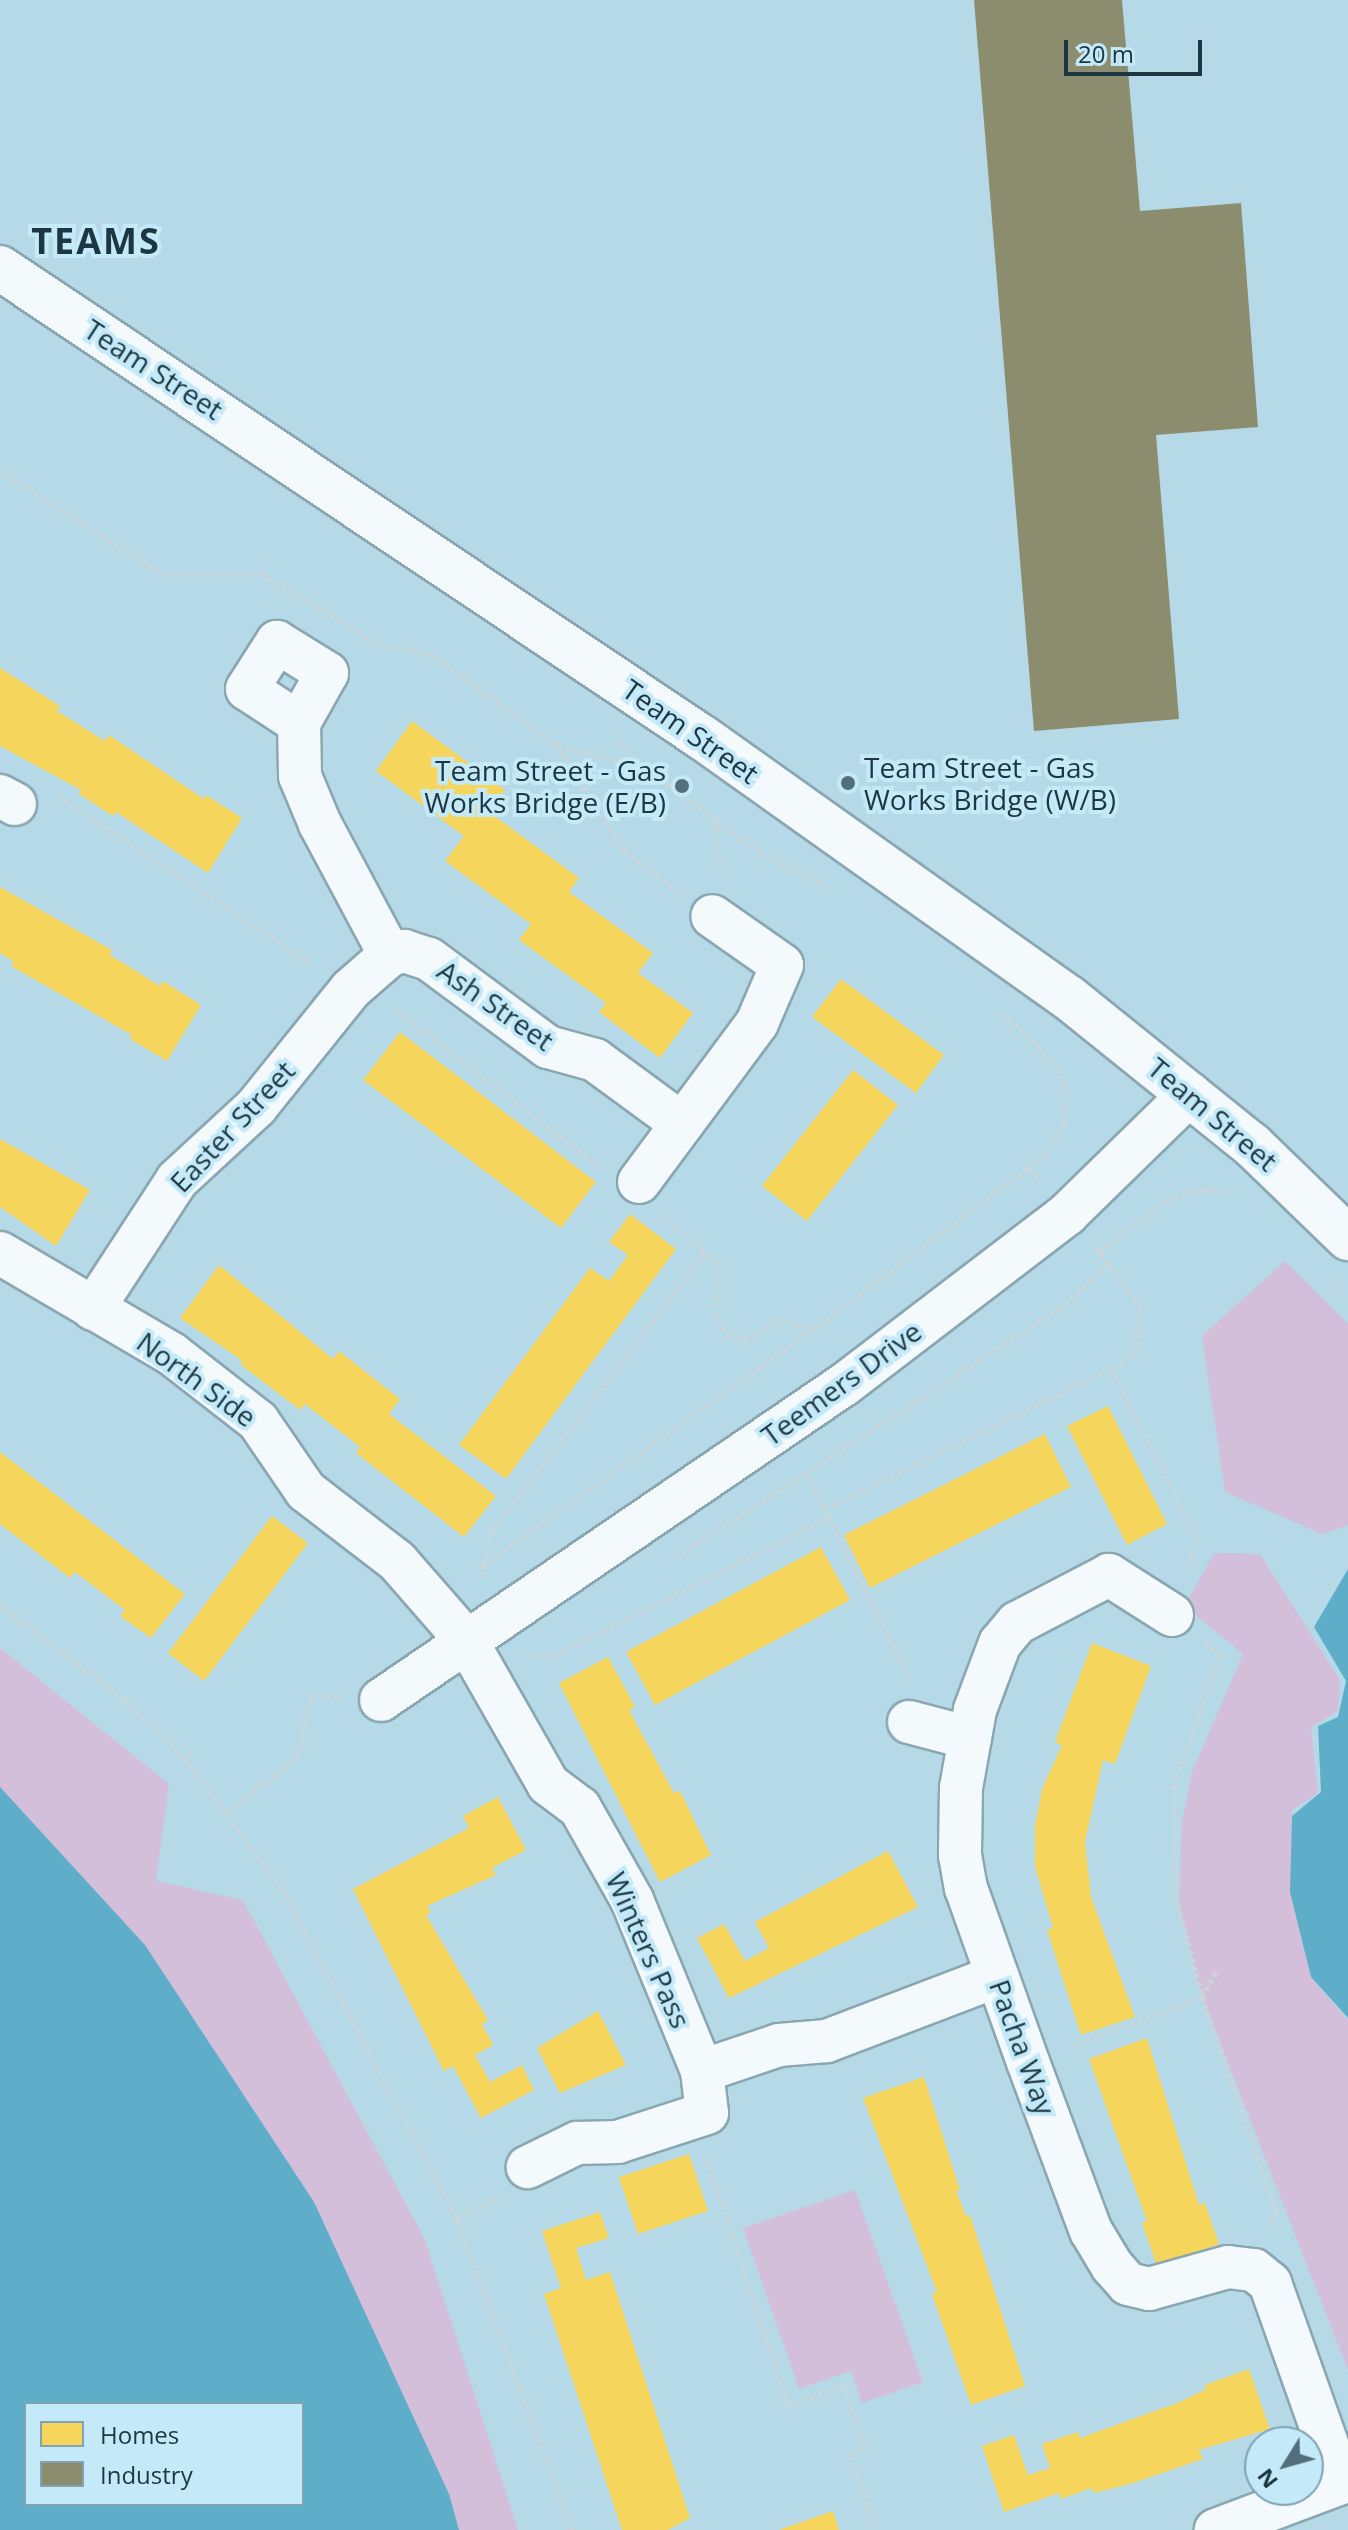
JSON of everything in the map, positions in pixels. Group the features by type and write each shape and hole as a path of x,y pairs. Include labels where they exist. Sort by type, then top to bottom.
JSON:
{"street":[{"name":"Team Street","path":"0,268 703,738 1069,998 1281,1170 1335,1254"},
{"path":"299,723 300,776 320,824 390,955"},
{"path":"639,1182 757,1023 782,965 705,911"},
{"name":"Ash Street","path":"390,955 404,951 429,959 548,1047 595,1060 682,1124"},
{"name":"Easter Street","path":"93,1309 177,1180 256,1107 351,989 390,955"},
{"name":"Teemers Drive","path":"381,1700 845,1384 1067,1214 1190,1094"},
{"name":"North Side","path":"0,1253 172,1354 258,1421 306,1491 397,1561 466,1640"},
{"name":"Pacha Way","path":"1172,1615 1109,1575 1017,1623 1000,1643 970,1738 960,1799 960,1855 966,1888 1091,2231 1128,2284 1149,2289 1228,2267 1254,2270"},
{"name":"Winters Pass","path":"466,1640 548,1784 580,1808 632,1900 702,2071 707,2113 694,2117"},
{"path":"909,1722 970,1738"},
{"path":"702,2071 779,2045 827,2041 997,1976"},
{"path":"528,2167 577,2143 618,2142 694,2117"},
{"path":"1216,2530 1341,2483 1270,2283 1254,2270"}],"path":[{"path":"607,727 641,765 759,852 834,890"},
{"path":"641,765 558,746 624,851 705,911 725,867 716,820"},
{"path":"484,1565 1016,1181 1060,1134 1067,1112 1062,1076 997,1006"},
{"path":"639,1182 632,1192 706,1251 723,1272 716,1313 728,1337 744,1340 781,1320 814,1329"},
{"path":"826,1509 1111,1369 1132,1355 1141,1307 1099,1252 1150,1209 1203,1189 1238,1195"},
{"path":"466,1640 493,1530 706,1251"},
{"path":"1335,1254 1346,1299"},
{"path":"664,1565 1033,1328 1108,1264"},
{"path":"1111,1369 1196,1535 1172,1615 1220,1654 1174,1785 1176,1896 1202,1997 1277,2213 1254,2270"},
{"path":"807,1474 906,1666 909,1722"},
{"path":"538,1647 525,1655 553,1656 830,1517"},
{"path":"0,1605 125,1700 185,1758 228,1811 286,1895 432,2167 462,2234 572,2530"},
{"path":"228,1811 298,1757 311,1695 381,1700"},
{"path":"1028,2062 1202,1997 1216,1973"},
{"path":"694,2117 788,2406 844,2385 865,2449 850,2455 876,2530"}],"shaded area":[{"path":"1285,1261 1348,1324 1348,1525 1322,1534 1225,1492 1202,1336"},
{"path":"1214,1553 1260,1554 1340,1680 1338,1711 1311,1727 1318,1793 1292,1810 1290,1891 1312,1979 1348,2020 1348,2370 1202,1997 1179,1905 1182,1820 1192,1772 1243,1654 1185,1606"},
{"path":"0,1648 169,1784 156,1881 243,1900 425,2240 518,2530 0,2530"},
{"path":"855,2190 923,2382 862,2403 851,2371 799,2389 743,2228"}],"water":[{"path":"1348,1569 1348,2018 1311,1977 1290,1892 1292,1816 1321,1792 1318,1726 1338,1717 1346,1681 1314,1627"},
{"path":"0,1787 145,1945 314,2202 449,2494 459,2530 0,2530"}],"building: Homes":[{"path":"0,668 60,706 57,711 105,741 109,735 204,799 206,795 242,818 208,873 116,812 113,816 79,794 81,790 0,746"},
{"path":"412,721 505,790 489,812 579,878 569,892 653,953 638,973 693,1013 660,1058 599,1012 606,1003 519,940 531,924 445,861 464,836 376,771"},
{"path":"0,887 112,950 110,955 160,986 163,981 201,1005 167,1061 130,1039 132,1035 11,966 14,962 0,953"},
{"path":"841,979 944,1055 916,1093 812,1017"},
{"path":"400,1032 596,1182 561,1228 363,1080"},
{"path":"853,1070 898,1105 807,1221 762,1186"},
{"path":"0,1139 90,1190 56,1246 0,1207"},
{"path":"630,1214 676,1249 506,1479 459,1445 590,1268 609,1281 628,1255 609,1242"},
{"path":"219,1265 333,1359 339,1351 400,1399 389,1414 496,1496 464,1537 356,1453 360,1447 305,1404 300,1410 240,1364 243,1361 180,1318"},
{"path":"1108,1406 1167,1524 1127,1545 1067,1426"},
{"path":"1045,1434 1071,1487 870,1588 844,1535"},
{"path":"0,1452 185,1594 151,1638 120,1616 125,1610 75,1572 70,1578 0,1524"},
{"path":"272,1516 308,1543 204,1681 168,1653"},
{"path":"821,1547 850,1600 655,1705 626,1652"},
{"path":"1092,1643 1151,1666 1115,1764 1103,1760 1085,1842 1091,1897 1135,2017 1081,2035 1047,1930 1053,1928 1035,1866 1035,1827 1042,1789 1062,1745 1055,1742"},
{"path":"608,1657 635,1707 629,1710 674,1793 680,1791 711,1855 660,1882 559,1683"},
{"path":"498,1797 526,1850 492,1868 496,1875 427,1906 431,1912 426,1915 488,2020 482,2024 493,2045 475,2055 490,2082 522,2065 534,2090 481,2118 453,2066 444,2071 353,1889 469,1828 463,1816"},
{"path":"888,1851 918,1907 729,1998 697,1938 724,1924 745,1961 769,1948 755,1922"},
{"path":"598,2011 626,2065 560,2093 537,2048"},
{"path":"1147,2038 1199,2205 1205,2203 1219,2244 1157,2266 1142,2223 1147,2221 1089,2059"},
{"path":"924,2077 960,2190 956,2191 966,2216 970,2215 1025,2386 971,2405 932,2294 937,2292 863,2098"},
{"path":"689,2154 708,2211 638,2234 619,2177"},
{"path":"600,2212 609,2238 576,2248 586,2280 610,2272 690,2518 668,2530 622,2530 544,2294 561,2288 542,2231"},
{"path":"1249,2369 1269,2426 1244,2426 1244,2437 1199,2450 1203,2459 1130,2484 1094,2493 1092,2488 1061,2499 1059,2493 1004,2512 982,2446 1014,2435 1028,2475 1050,2468 1042,2444 1078,2432 1080,2438 1180,2402 1206,2389 1205,2385"},
{"path":"833,2511 839,2530 779,2530"}],"building: Industry":[{"path":"974,0 1122,0 1140,211 1241,203 1258,427 1156,435 1179,719 1034,731"}],"place":[{"name":"Team Street - Gas Works Bridge (W/B)","path":"848,783"},
{"name":"Team Street - Gas Works Bridge (E/B)","path":"682,786"}],"district":[{"name":"TEAMS","path":"96,241"}]}
